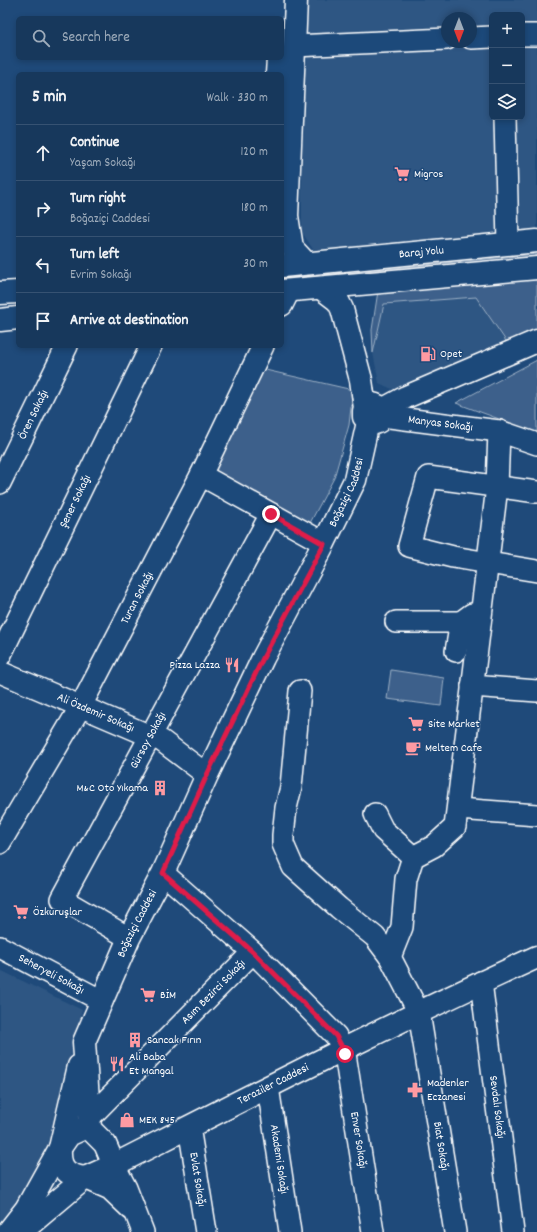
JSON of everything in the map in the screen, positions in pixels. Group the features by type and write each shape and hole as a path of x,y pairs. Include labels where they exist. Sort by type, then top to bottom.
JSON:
{"main road":[{"path":"280,16 282,0"},
{"path":"296,0 286,52 287,216 292,248 306,264"},
{"path":"278,72 283,60"},
{"name":"Baraj Yolu","path":"284,266 537,241"},
{"path":"284,296 321,288 357,284 537,268"},
{"path":"321,288 338,301 342,308 361,380 374,414 406,397 537,341"},
{"path":"0,294 16,292"},
{"path":"0,320 16,318"},
{"name":"Boğaziçi Caddesi","path":"89,1124 84,1042 128,938 163,873 207,775 263,658 324,544 355,480 374,414"},
{"name":"Teraziler Caddesi","path":"22,1232 85,1178 114,1165 343,1049 481,982 537,957"},
{"path":"84,1042 60,1148 60,1159 64,1170 74,1176 85,1178"},
{"path":"8,1232 26,1209 60,1148 69,1135 89,1124 105,1144 114,1165"}],"street":[{"path":"525,35 537,34"},
{"path":"477,38 489,37"},
{"path":"286,52 441,39"},
{"path":"505,120 508,244"},
{"name":"Ören Sokağı","path":"0,483 66,348"},
{"name":"Şener Sokağı","path":"0,656 150,348"},
{"name":"Turan Sokağı","path":"0,843 81,706 201,475 262,348"},
{"name":"Manyas Sokağı","path":"374,414 499,431 537,444"},
{"path":"390,957 402,927 406,879 413,857 434,846 455,827 497,487 499,431"},
{"path":"201,475 324,544"},
{"path":"537,492 428,477 409,546 453,557 537,571"},
{"name":"Gürsoy Sokağı","path":"128,938 62,899 271,514"},
{"path":"396,622 461,622 481,609"},
{"path":"456,651 461,622"},
{"name":"Ali Özdemir Sokağı","path":"0,672 162,741 207,775"},
{"path":"472,686 537,691"},
{"name":"Biat Sokağı","path":"300,691 283,844 293,867 339,908 375,937 390,957 418,1013 455,1232"},
{"path":"458,809 537,815"},
{"path":"375,814 384,830 413,857"},
{"path":"163,873 253,952 336,1036 343,1049"},
{"name":"Seheryeli Sokağı","path":"0,947 102,1001"},
{"name":"Asım Bezirci Sokağı","path":"89,1124 253,952"},
{"name":"Sevdalı Sokağı","path":"481,982 513,1232"},
{"name":"Enver Sokağı","path":"343,1049 373,1232"},
{"name":"Akademi Sokağı","path":"268,1087 290,1232"},
{"name":"Evlat Sokağı","path":"190,1126 206,1232"},
{"path":"114,1165 126,1188 140,1223"},
{"path":"85,1178 110,1189 140,1223"}],"shaded area":[{"path":"307,0 537,0 537,230 314,251 302,232 302,80"},
{"path":"537,254 537,261 284,286 284,279"},
{"path":"537,279 537,329 508,344 476,297 384,304 373,353 372,330 378,291"},
{"path":"477,297 508,344 394,390 379,383 373,353 384,304"},
{"path":"537,360 537,433 456,403"},
{"path":"261,369 353,390 349,425 334,478 310,523 210,476"},
{"path":"391,670 444,678 441,706 387,699"},
{"path":"0,970 82,1010 54,1132 22,1196 0,1223"}],"place":[{"name":"Migros","path":"402,174"},
{"name":"Opet","path":"428,354"},
{"name":"Pizza Lazza","path":"232,665"},
{"name":"Site Market","path":"416,724"},
{"name":"Meltem Cafe","path":"413,748"},
{"name":"M&C Oto Yıkama","path":"160,788"},
{"name":"Özkuruşlar","path":"21,912"},
{"name":"BİM","path":"148,995"},
{"name":"Sancak Fırın","path":"135,1040"},
{"name":"Ali Baba Et Mangal","path":"117,1064"},
{"name":"Madenler Eczanesi","path":"415,1090"},
{"name":"MEK 845","path":"127,1120"}],"route":[{"path":"271,514 324,544 263,658 207,775 163,873 253,952 336,1036 345,1054"}]}
